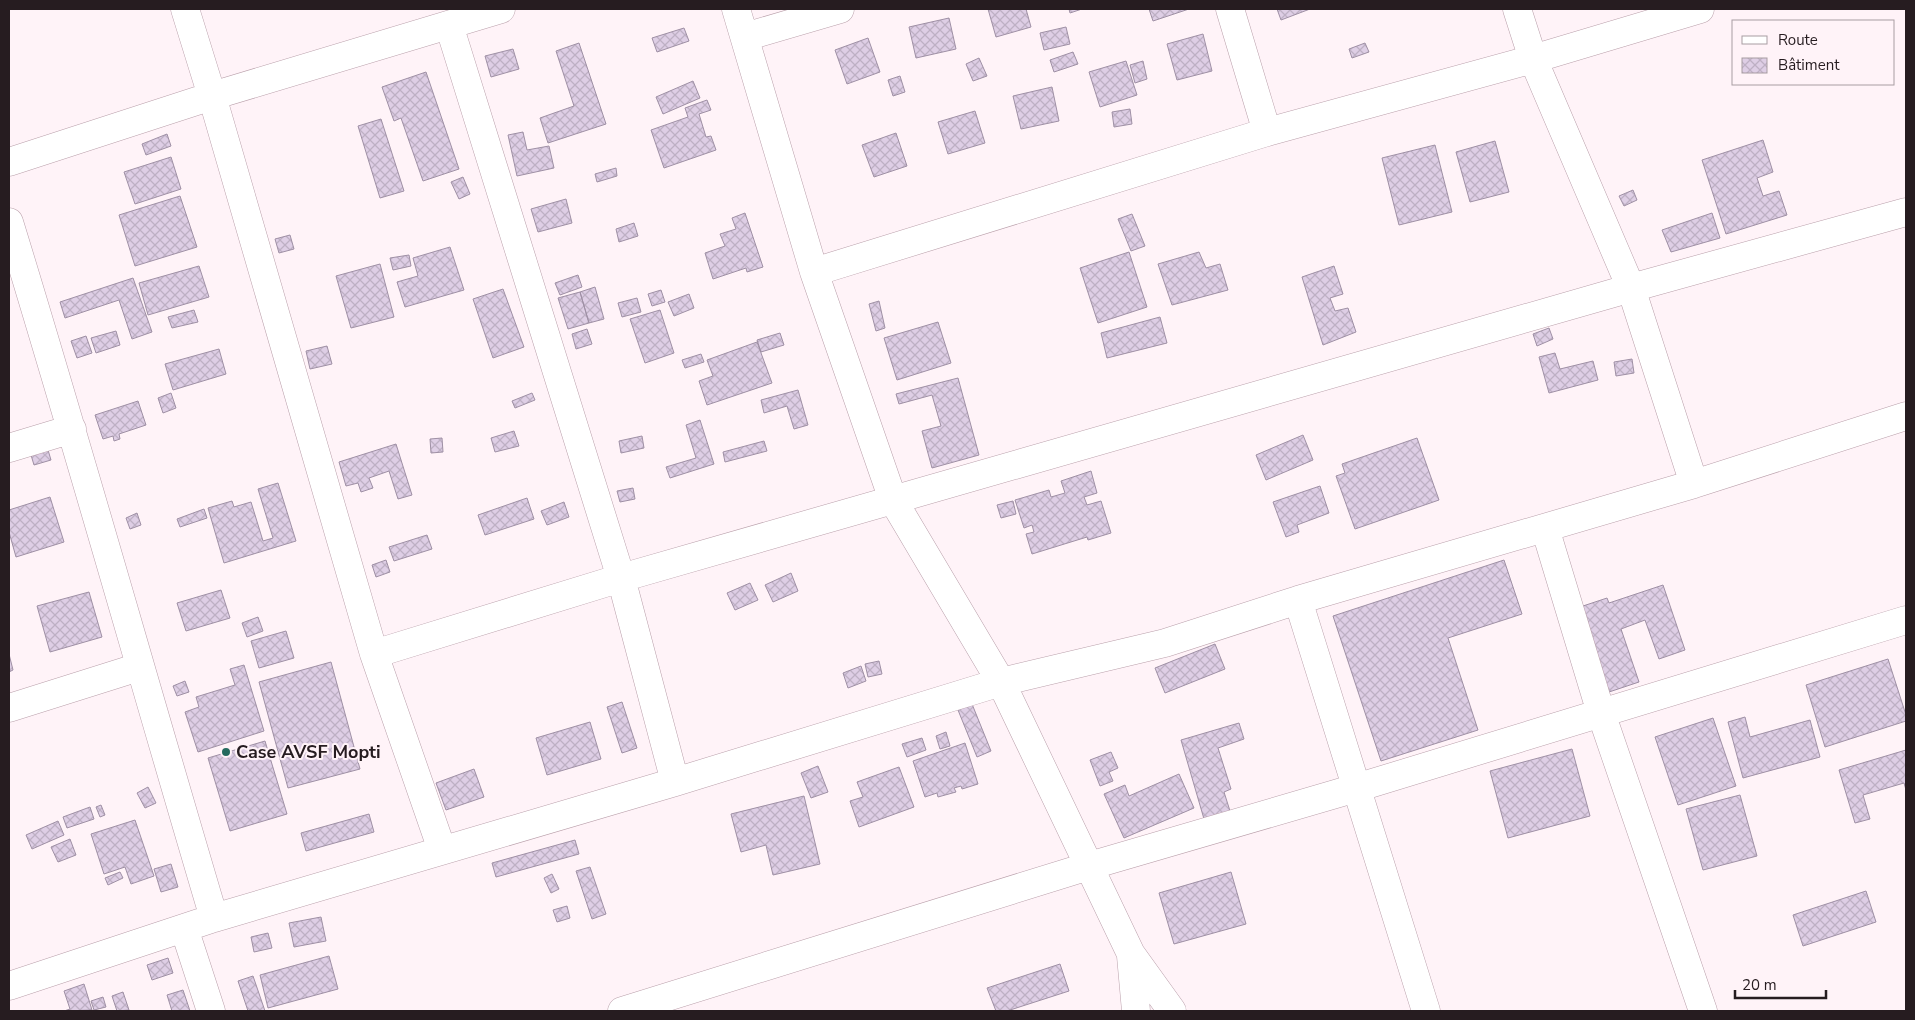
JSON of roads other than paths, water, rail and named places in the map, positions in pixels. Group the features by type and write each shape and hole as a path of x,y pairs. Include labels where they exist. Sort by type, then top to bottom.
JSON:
{"street":[{"path":"185,9 374,654 442,850"},
{"path":"9,162 212,96 501,9"},
{"path":"736,9 814,272 893,500 1001,682 1131,954 1172,1011"},
{"path":"745,37 840,9"},
{"path":"1230,9 1267,132"},
{"path":"1517,9 1533,59 1630,288 1694,484"},
{"path":"814,272 1267,132 1533,59 1700,9"},
{"path":"449,25 622,578 675,782"},
{"path":"374,654 622,578 1630,288 1906,212"},
{"path":"9,222 72,429 139,667 214,918"},
{"path":"9,986 214,918 675,782 1001,682 1165,643 1298,600 1694,484 1906,416"},
{"path":"9,448 72,429"},
{"path":"1545,528 1601,713 1703,1011"},
{"path":"1298,600 1426,1011"},
{"path":"622,1011 1089,866 1356,788 1906,620"},
{"path":"9,708 139,667"},
{"path":"184,928 210,1011"},
{"path":"1131,954 1136,1011"}],"place":[{"name":"Case AVSF Mopti","path":"226,752"}]}
